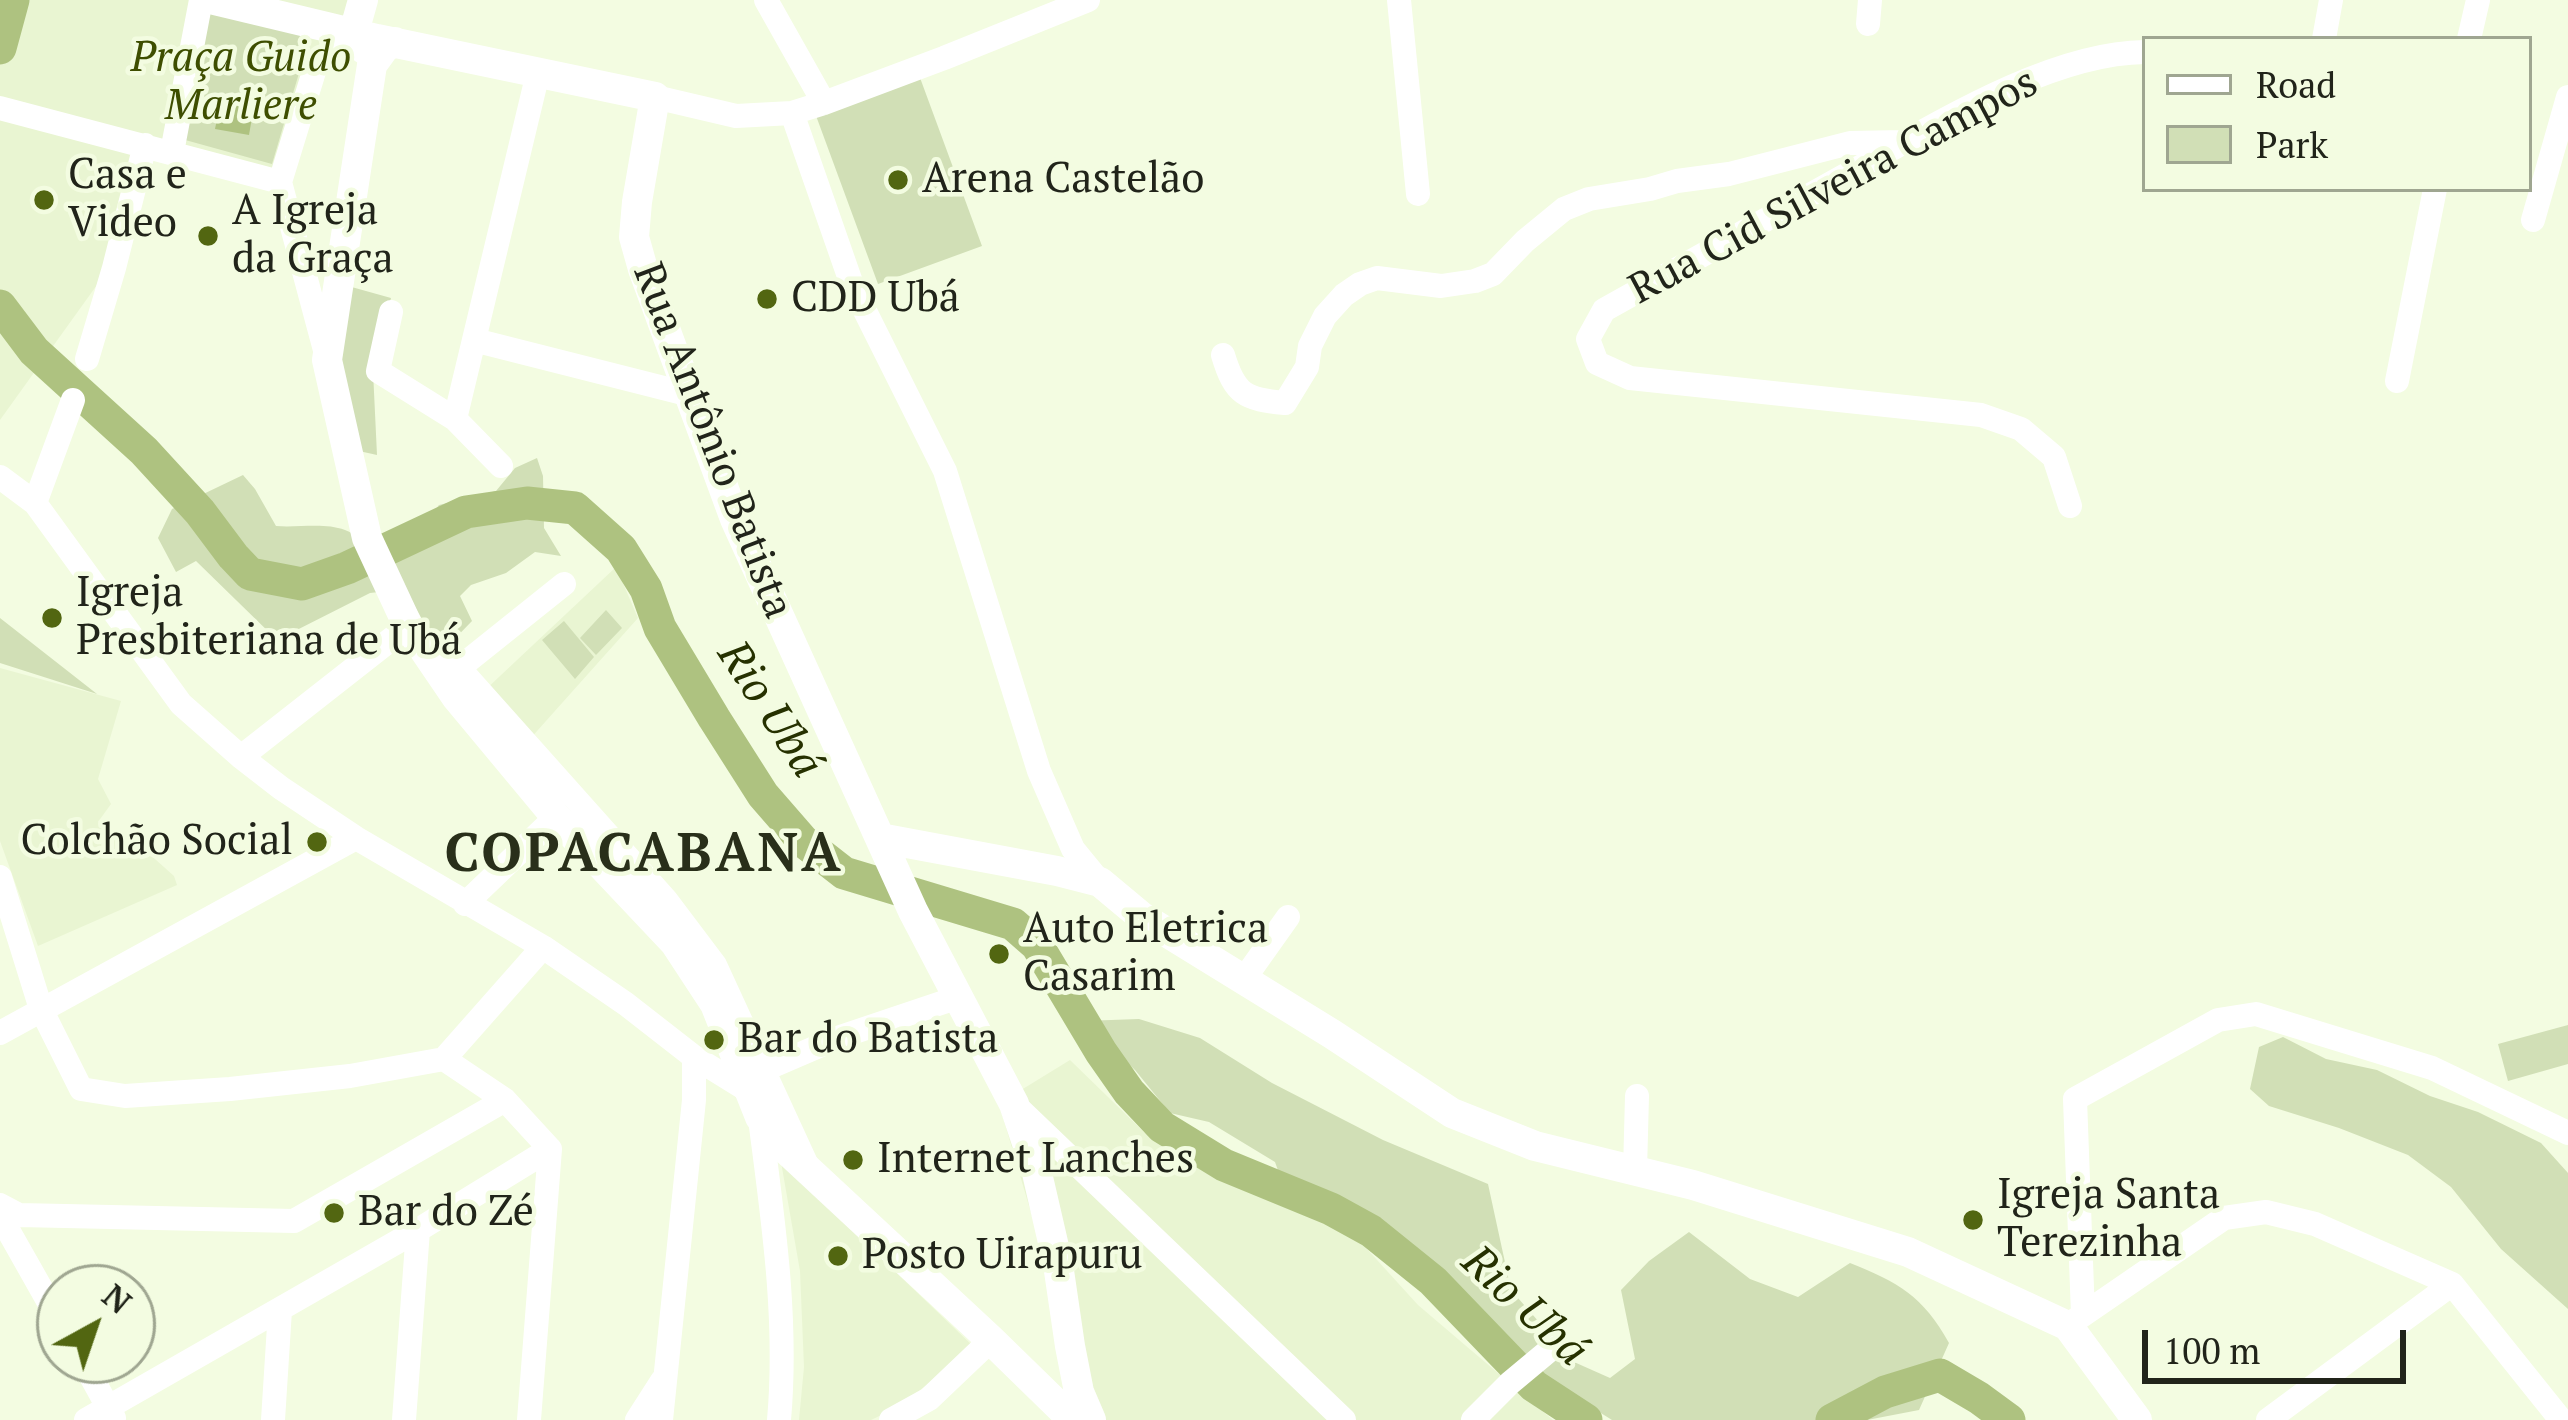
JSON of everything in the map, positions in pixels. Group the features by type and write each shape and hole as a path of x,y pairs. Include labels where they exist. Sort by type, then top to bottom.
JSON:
{"main road":[{"path":"214,0 655,97"},
{"path":"363,0 354,32 372,65"},
{"path":"395,42 372,65 327,360 368,538 386,582 408,626 450,671 458,698 556,817 675,943 715,1004 788,1154 1073,1420"},
{"name":"Rua Antônio Batista","path":"655,97 634,237 735,519 914,910 1014,1105 1037,1173 1079,1392 1091,1420"},
{"path":"886,849 1058,871 1100,882 1142,916 1452,1113 1535,1146 1694,1185 1908,1252 2075,1321 2137,1420"},
{"path":"1016,1366 1034,1370 1054,1366 1070,1346"}],"street":[{"path":"172,152 200,0"},
{"path":"766,0 824,103"},
{"path":"655,97 736,116 791,113 1088,0"},
{"path":"1399,0 1418,194"},
{"path":"2325,36 2331,0"},
{"path":"2470,36 2478,0"},
{"path":"327,360 280,182 317,62 354,32"},
{"name":"Rua Cid Silveira Campos","path":"2070,506 2054,457 2021,429 1981,415 1630,378 1597,363 1588,339 1604,310 2005,90 2098,57 2142,52"},
{"path":"455,419 538,73"},
{"path":"2533,220 2568,97"},
{"path":"3,108 280,182"},
{"path":"791,113 852,285 945,471 1039,771 1073,849 1100,882"},
{"path":"1223,355 1232,383 1253,400 1285,404 1307,367 1310,346 1325,316 1360,284 1377,278 1441,286 1475,281 1493,274 1564,209 1589,200 1729,174 1850,143 1905,142"},
{"path":"87,359 146,146"},
{"path":"2397,382 2434,192"},
{"path":"391,312 378,370 455,419 501,466"},
{"path":"474,340 687,394"},
{"path":"34,502 73,400"},
{"path":"0,477 34,502 181,704 241,757 356,838 543,947 694,1057 752,1088 783,1117 810,1172"},
{"path":"564,584 450,671 666,900 715,965 752,1088 780,1284 783,1369 778,1420"},
{"path":"241,757 408,626"},
{"path":"465,904 556,817"},
{"path":"0,1033 356,838"},
{"path":"0,877 41,1009 81,1089 125,1096 350,1076 445,1059 543,947"},
{"path":"1244,979 1288,917"},
{"path":"694,1100 710,1087 752,1088 840,1037 959,997"},
{"path":"2075,1321 2075,1099 2218,1020 2257,1014 2432,1068 2568,1133"},
{"path":"661,1420 694,1100 694,1057"},
{"path":"445,1059 505,1100 550,1149 529,1420"},
{"path":"1635,1171 1636,1096"},
{"path":"0,1205 19,1215 294,1221 505,1100"},
{"path":"1014,1105 1344,1420"},
{"path":"91,1384 103,1416 550,1149"},
{"path":"1037,1173 1037,1161 1044,1155 1069,1156"},
{"path":"2075,1321 2224,1218 2266,1212 2314,1224 2452,1284 2561,1420"},
{"path":"0,1216 36,1280"},
{"path":"404,1420 418,1230"},
{"path":"2268,1420 2452,1284"},
{"path":"273,1420 280,1310"},
{"path":"891,1420 929,1399 991,1340"},
{"path":"1473,1420 1548,1350"},
{"path":"637,1420 664,1379"}],"shaded area":[{"path":"0,0 354,0 318,51 268,188 139,157 112,264 0,420"},
{"path":"222,94 255,100 249,135 215,129"},
{"path":"616,567 638,618 529,740 483,692"},
{"path":"0,668 121,701 98,779 111,804 98,822 146,851 174,876 177,885 38,946 0,841"},
{"path":"1070,1060 1144,1132 1357,1238 1418,1305 1553,1420 1102,1420 1070,1346 995,1090 1013,1095"},
{"path":"781,1162 975,1348 898,1407 871,1420 799,1420 804,1367 800,1271"}],"green space":[{"name":"Praça Guido Marliere","path":"206,5 313,26 272,164 178,138"},
{"name":"Arena Castelão","path":"919,75 982,246 878,284 815,113"},
{"path":"348,286 391,298 373,371 377,455 359,451 340,363"},
{"path":"537,458 543,476 544,528 561,556 535,552 506,573 471,585 460,596 472,621 441,653 405,589 370,593 277,640 196,561 176,572 158,538 172,509 243,475 276,526 337,528 377,553 416,533 439,505 496,491 515,468"},
{"path":"606,610 622,628 596,655 580,638"},
{"path":"0,618 97,694 0,663"},
{"path":"564,621 594,657 575,679 542,640"},
{"path":"1139,1019 1200,1038 1272,1083 1383,1140 1488,1184 1511,1290 1574,1362 1610,1378 1635,1359 1621,1290 1649,1261 1689,1232 1750,1279 1798,1297 1850,1263 1908,1292 1949,1343 1919,1410 1867,1420 1612,1420 1548,1380 1377,1220 1285,1190 1275,1162 1209,1122 1170,1113 1135,1070 1083,1021"},
{"path":"2568,1025 2568,1064 2508,1081 2498,1044"},
{"path":"2283,1037 2326,1059 2377,1070 2541,1143 2568,1173 2568,1309 2501,1249 2451,1187 2408,1155 2269,1106 2250,1089 2259,1047"}],"waterway":[{"name":"Rio Ubá","path":"0,48 13,0"},
{"name":"Rio Ubá","path":"0,306 34,351 144,451 250,574 302,584 466,512 527,503 575,508 621,549 646,589 660,628 714,718 763,795 803,841 844,873 1013,924 1037,945 1101,1052 1162,1127 1224,1165 1331,1209 1371,1231 1433,1281 1534,1386 1586,1420"},
{"name":"Rio Ubá","path":"1832,1420 1885,1392 1940,1375 2009,1420"}],"place":[{"name":"Arena Castelão","path":"898,180"},
{"name":"Casa e Video","path":"44,200"},
{"name":"A Igreja da Graça","path":"208,236"},
{"name":"CDD Ubá","path":"767,299"},
{"name":"Igreja Presbiteriana de Ubá","path":"52,618"},
{"name":"Colchão Social","path":"317,842"},
{"name":"Auto Eletrica Casarim","path":"999,954"},
{"name":"Bar do Batista","path":"714,1040"},
{"name":"Internet Lanches","path":"853,1160"},
{"name":"Bar do Zé","path":"334,1213"},
{"name":"Igreja Santa Terezinha","path":"1973,1220"},
{"name":"Posto Uirapuru","path":"838,1256"}],"district":[{"name":"COPACABANA","path":"644,856"}]}
